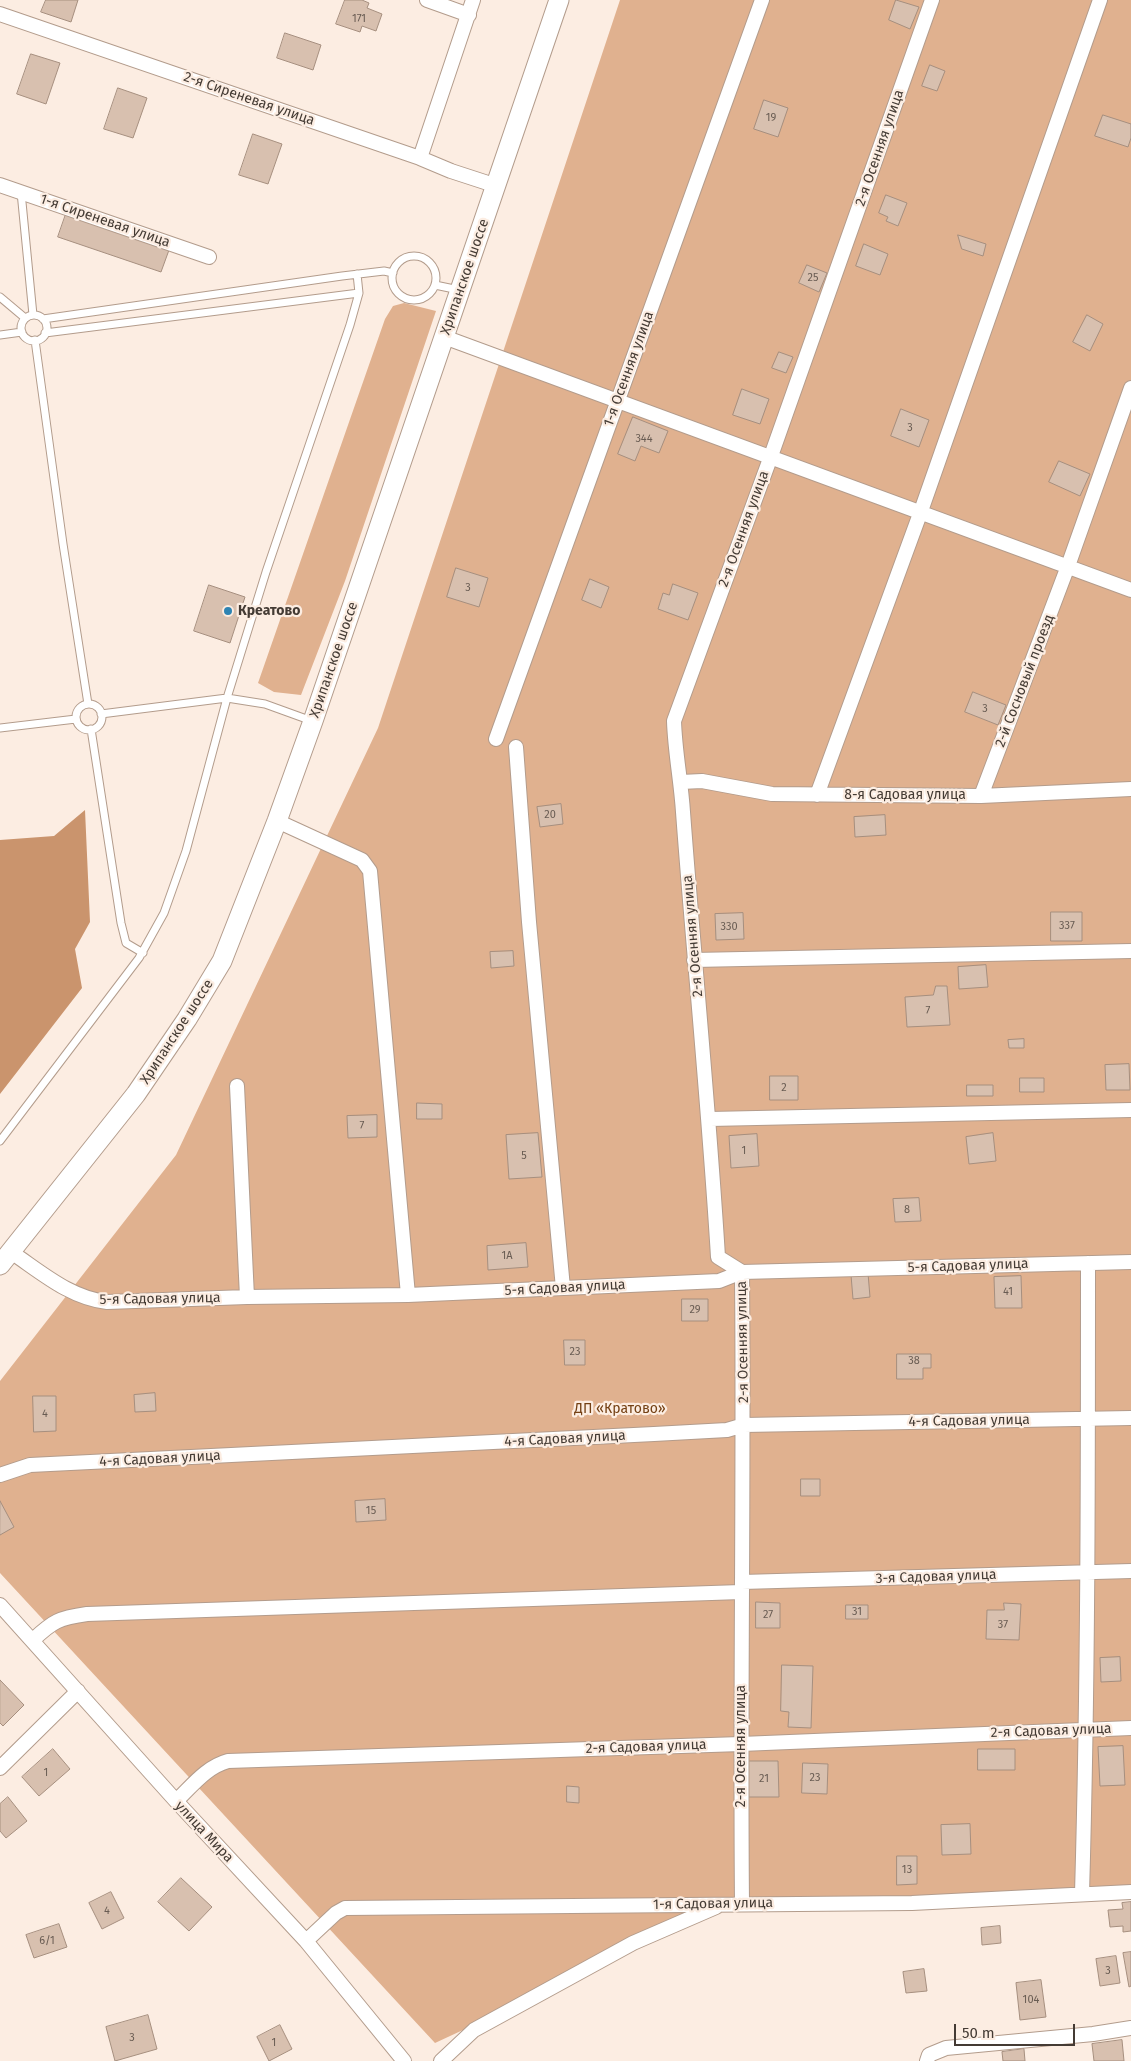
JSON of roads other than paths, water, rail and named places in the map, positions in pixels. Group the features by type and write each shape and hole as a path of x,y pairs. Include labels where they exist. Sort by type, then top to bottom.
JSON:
{"main road":[{"name":"Хрипанское шоссе","path":"5,1258 136,1094 187,1019 222,961 278,821 559,0"}],"street":[{"path":"427,0 469,14"},
{"path":"420,158 474,0"},
{"name":"1-я Осенняя улица","path":"496,739 762,0"},
{"name":"2-я Осенняя улица","path":"742,1903 741,1744 744,1425 742,1272 718,1257 710,1119 694,960 681,782 675,751 674,721 771,456 932,0"},
{"path":"817,795 921,511 1100,0"},
{"name":"2-я Сиреневая улица","path":"0,14 420,158 450,171 496,186"},
{"name":"1-я Сиреневая улица","path":"0,185 209,257"},
{"path":"444,337 921,511 1131,590"},
{"name":"2-й Сосновый проезд","path":"981,796 1068,566 1131,388"},
{"path":"516,747 529,922 563,1288"},
{"name":"8-я Садовая улица","path":"681,782 702,781 772,794 817,795 981,796 1131,789"},
{"path":"278,821 362,860 370,871 408,1295"},
{"path":"694,960 1131,951"},
{"path":"237,1086 247,1297"},
{"path":"710,1119 1131,1110"},
{"name":"5-я Садовая улица","path":"5,1258 69,1291 91,1300 107,1302 247,1297 408,1295 719,1281 742,1272 1131,1262"},
{"path":"1082,1894 1088,1572 1088,1263"},
{"name":"4-я Садовая улица","path":"0,1475 30,1465 727,1430 744,1425 1131,1418"},
{"name":"3-я Садовая улица","path":"33,1640 50,1623 87,1614 1088,1572 1131,1572"},
{"name":"улица Мира","path":"0,1605 176,1802 306,1940 384,2033 404,2061"},
{"path":"0,1768 78,1692"},
{"name":"2-я Садовая улица","path":"176,1802 208,1770 228,1761 741,1744 1131,1728"},
{"name":"1-я Садовая улица","path":"306,1940 336,1912 345,1908 912,1903 1131,1892"},
{"path":"441,2061 474,2030 633,1943 721,1905"},
{"path":"927,2060 929,2054 946,2048 1093,2034 1131,2028"}],"lane":[{"path":"21,192 33,315"},
{"path":"420,257 430,263 433,268 435,284 428,295 417,300 411,300 400,295 396,290 393,285 393,273 398,263 403,260 420,257"},
{"path":"359,293 45,333 35,340 27,339 22,332 21,325 25,318 33,315 43,319 357,274 384,271 393,273"},
{"path":"0,1141 143,953 164,912 186,851 227,698 266,572 359,293 357,274"},
{"path":"435,284 460,291"},
{"path":"0,297 25,318"},
{"path":"43,319 46,325 45,333"},
{"path":"0,335 22,332"},
{"path":"35,340 63,544 88,704"},
{"path":"101,714 227,698 265,704 313,721"},
{"path":"88,704 98,708 101,714 99,724 91,729 82,728 76,719 80,707 88,704"},
{"path":"0,728 76,719"},
{"path":"91,729 121,922 126,943 143,953"}],"place":[{"name":"Креатово","path":"228,611"}],"park label":[{"name":"ДП «Кратово»","path":"620,1409"}]}
